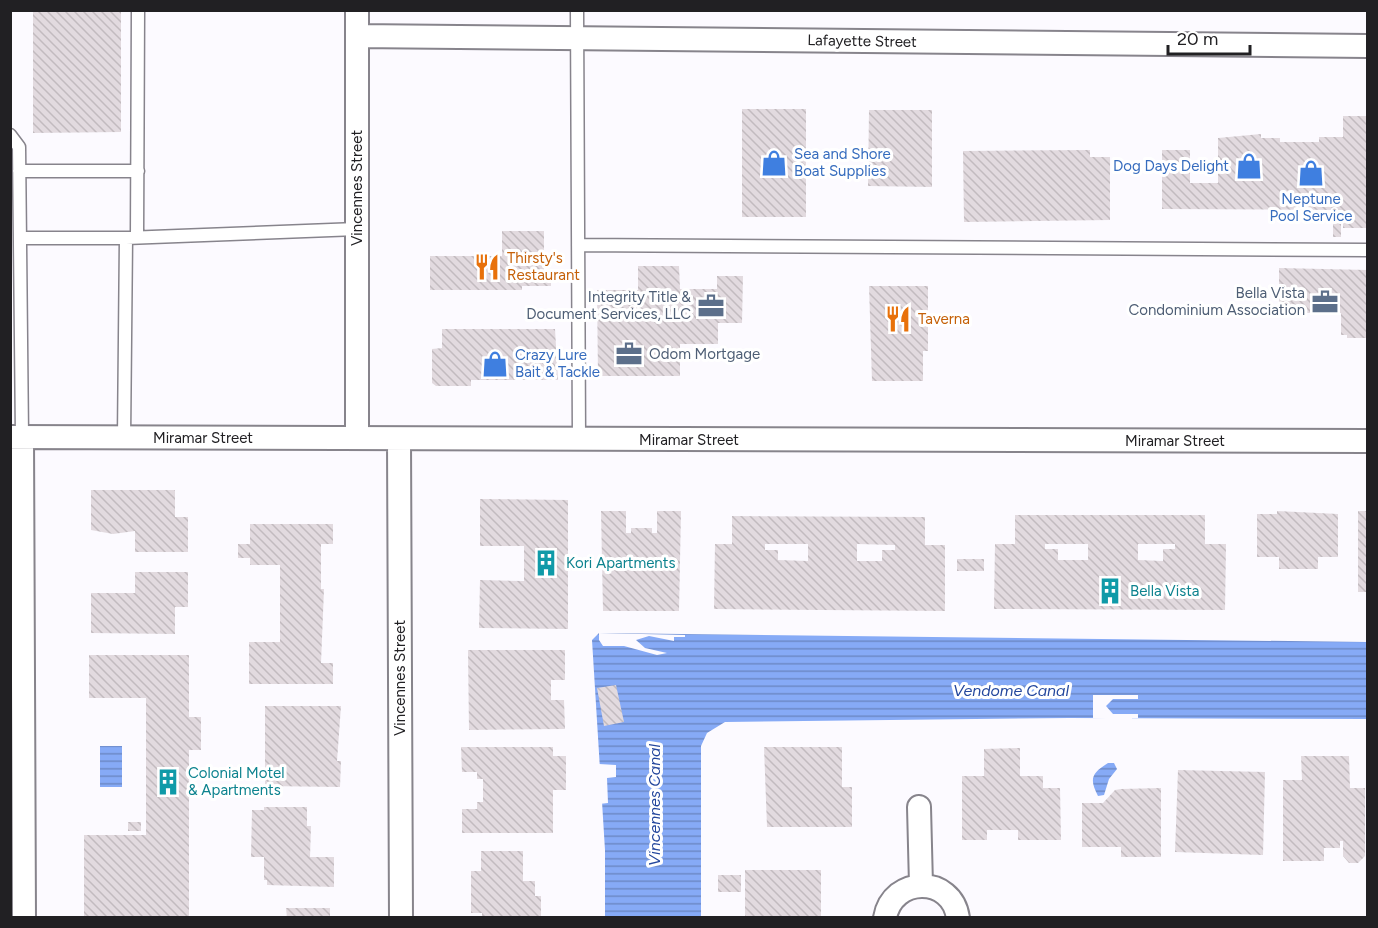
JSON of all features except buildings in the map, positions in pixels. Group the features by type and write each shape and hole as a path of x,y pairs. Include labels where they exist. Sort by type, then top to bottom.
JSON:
{"street":[{"name":"Vincennes Street","path":"357,10 357,438"},
{"name":"Lafayette Street","path":"357,36 1368,46"},
{"name":"Miramar Street","path":"16,437 1368,441"},
{"path":"16,437 24,918"},
{"name":"Vincennes Street","path":"399,439 401,918"},
{"path":"919,807 921,885"},
{"path":"885,918 891,900 899,892 921,885 943,892 951,900 958,918"}],"lane":[{"path":"124,438 131,237 138,171 138,10"},
{"path":"577,10 579,439"},
{"path":"10,135 19,147 20,238 16,437"},
{"path":"19,171 138,171"},
{"path":"20,238 131,237 357,229"},
{"path":"578,245 1368,250"}],"water":[{"path":"599,633 1367,642 1367,719 1069,718 725,722 707,733 701,746 701,917 605,917 605,850 592,640"},
{"path":"100,746 122,746 122,787 100,787"},
{"path":"1108,763 1114,763 1117,769 1109,779 1104,795 1098,796 1093,778"}],"pier":[{"path":"599,633 685,635 685,637 674,637 674,641 649,636 636,640 645,648 667,653 657,655 624,646 603,646 599,640"},
{"path":"1093,695 1138,695 1138,699 1113,699 1106,706 1113,714 1138,714 1138,718 1132,718 1132,721 1093,718"},
{"path":"599,764 616,765 616,777 607,778 608,803 599,804"}],"place":[{"name":"Sea and Shore Boat Supplies","path":"774,163"},
{"name":"Dog Days Delight","path":"1249,166"},
{"name":"Neptune Pool Service","path":"1311,173"},
{"name":"Thirsty's Restaurant","path":"487,267"},
{"name":"Bella Vista Condominium Association","path":"1325,302"},
{"name":"Integrity Title & Document Services, LLC","path":"711,306"},
{"name":"Taverna","path":"898,319"},
{"name":"Odom Mortgage","path":"629,354"},
{"name":"Crazy Lure Bait & Tackle","path":"495,364"},
{"name":"Kori Apartments","path":"546,563"},
{"name":"Bella Vista","path":"1110,591"},
{"name":"Colonial Motel & Apartments","path":"168,782"}],"water label":[{"name":"Vendome Canal","path":"1011,690"},
{"name":"Vincennes Canal","path":"654,805"}]}
